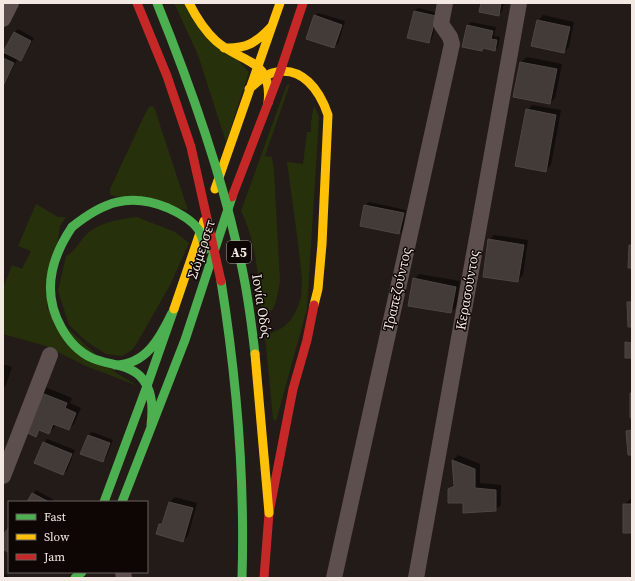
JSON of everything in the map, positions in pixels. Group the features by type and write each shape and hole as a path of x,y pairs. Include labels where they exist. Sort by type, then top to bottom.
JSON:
{"main road":[{"name":"Α5","path":"137,3 167,76 191,147 228,319 242,460 244,502 242,578"},
{"name":"Ιονία Οδός","path":"157,3 193,96 231,220 243,272 259,384 269,513 264,578"},
{"path":"188,3 207,34 224,48 258,66 266,76 269,87 268,103"},
{"name":"Σώμερσετ","path":"104,501 147,386 280,3"},
{"name":"Σώμερσετ","path":"122,501 167,388 204,285 237,185 281,71 303,3"},
{"path":"224,48 237,48 253,44 271,26"},
{"path":"249,89 266,76 281,71 298,74 308,80 316,89 326,106 328,115 322,244 318,288 308,340 293,389 269,513"},
{"path":"152,425 153,408 147,386 140,375 133,371 97,360 78,349 60,327 55,317 49,288 53,261 64,237 86,214 102,205 118,200 133,199 150,201 164,205 187,218 198,229 211,265 221,281"},
{"path":"115,365 132,362 145,354 163,330 172,313"}],"street":[{"path":"3,19 11,3"},
{"name":"Τραπεζούντος","path":"334,578 452,44 450,37 441,24 445,3"},
{"name":"Κερασούντος","path":"416,578 519,3"},
{"path":"3,476 50,355"}],"green space":[{"path":"174,3 185,3 249,72 226,142 198,55"},
{"path":"290,84 265,156 272,157 274,171 280,281 276,302 273,309 262,318 254,250 251,236 241,211 284,92 287,85"},
{"path":"314,105 319,117 307,309 276,421 273,419 265,336 282,328 290,321 301,298 302,280 287,162 303,164 307,132 311,132"},
{"path":"152,106 155,109 188,210 110,195 110,189 145,114 149,107"},
{"path":"36,204 58,217 66,217 60,226 47,309 116,373 138,386 86,366 46,346 3,334 3,288 12,265 22,269 31,251 18,246"},
{"path":"137,217 175,232 189,243 170,285 132,350 122,356 106,354 87,342 69,325 58,291 66,256 87,234 104,224 117,220"}],"building":[{"path":"481,3 501,3 499,16 479,12"},
{"path":"414,11 436,16 429,43 407,38"},
{"path":"314,15 342,25 334,48 306,39"},
{"path":"537,20 570,27 564,53 531,46"},
{"path":"467,25 493,31 491,39 497,40 495,51 483,48 482,51 462,47"},
{"path":"14,32 31,41 21,61 3,52"},
{"path":"3,58 14,63 3,86"},
{"path":"520,62 557,69 550,104 513,97"},
{"path":"526,109 556,115 546,172 515,166"},
{"path":"364,205 404,213 399,234 360,226"},
{"path":"488,239 524,245 518,282 483,277"},
{"path":"629,245 632,245 632,268 628,268"},
{"path":"413,278 456,287 451,313 408,306"},
{"path":"627,302 632,302 632,327 628,327"},
{"path":"625,342 632,343 632,358 625,358"},
{"path":"39,392 67,403 65,408 76,413 69,430 53,424 49,434 39,430 36,437 23,431"},
{"path":"630,393 632,393 632,418 630,418"},
{"path":"632,430 632,455 628,455 626,431"},
{"path":"88,435 110,443 103,462 80,454"},
{"path":"43,442 72,454 63,475 34,463"},
{"path":"452,460 475,469 475,488 496,490 496,511 463,513 463,503 448,503 448,489 454,486"},
{"path":"32,493 47,501 28,501"},
{"path":"169,502 193,508 183,542 156,534 159,524 162,524"},
{"path":"623,504 632,504 632,533 623,533"},
{"path":"8,528 8,552 3,549 3,535"}],"traffic: fast":[{"path":"157,3 202,123 221,184 243,273 255,354"},
{"path":"122,501 185,340 232,197"},
{"path":"72,227 95,211 117,202 129,200 154,203 180,214 195,225 206,249"},
{"path":"72,227 54,263 51,289 55,314 67,336 74,345 83,352 92,358 130,369 140,376 150,393 152,405 151,425"},
{"path":"221,281 227,318 239,429 243,541 242,578"},
{"path":"104,501 174,309"},
{"path":"115,365 126,364 135,360 151,348 162,332 172,313"},
{"path":"75,578 81,573"}],"traffic: slow":[{"path":"189,3 201,23 216,41 254,64 261,70 266,78 268,103"},
{"path":"215,189 280,3"},
{"path":"224,48 239,47 250,44 271,27"},
{"path":"249,89 269,74 283,71 292,72 301,76 315,89 325,106 328,115 322,244 318,289 314,305"},
{"path":"174,309 204,221"},
{"path":"255,354 269,513"}],"traffic: jam":[{"path":"137,3 167,76 191,147 221,281"},
{"path":"232,197 280,72 303,3"},
{"path":"264,578 269,513 293,389 307,340 314,305"}]}
